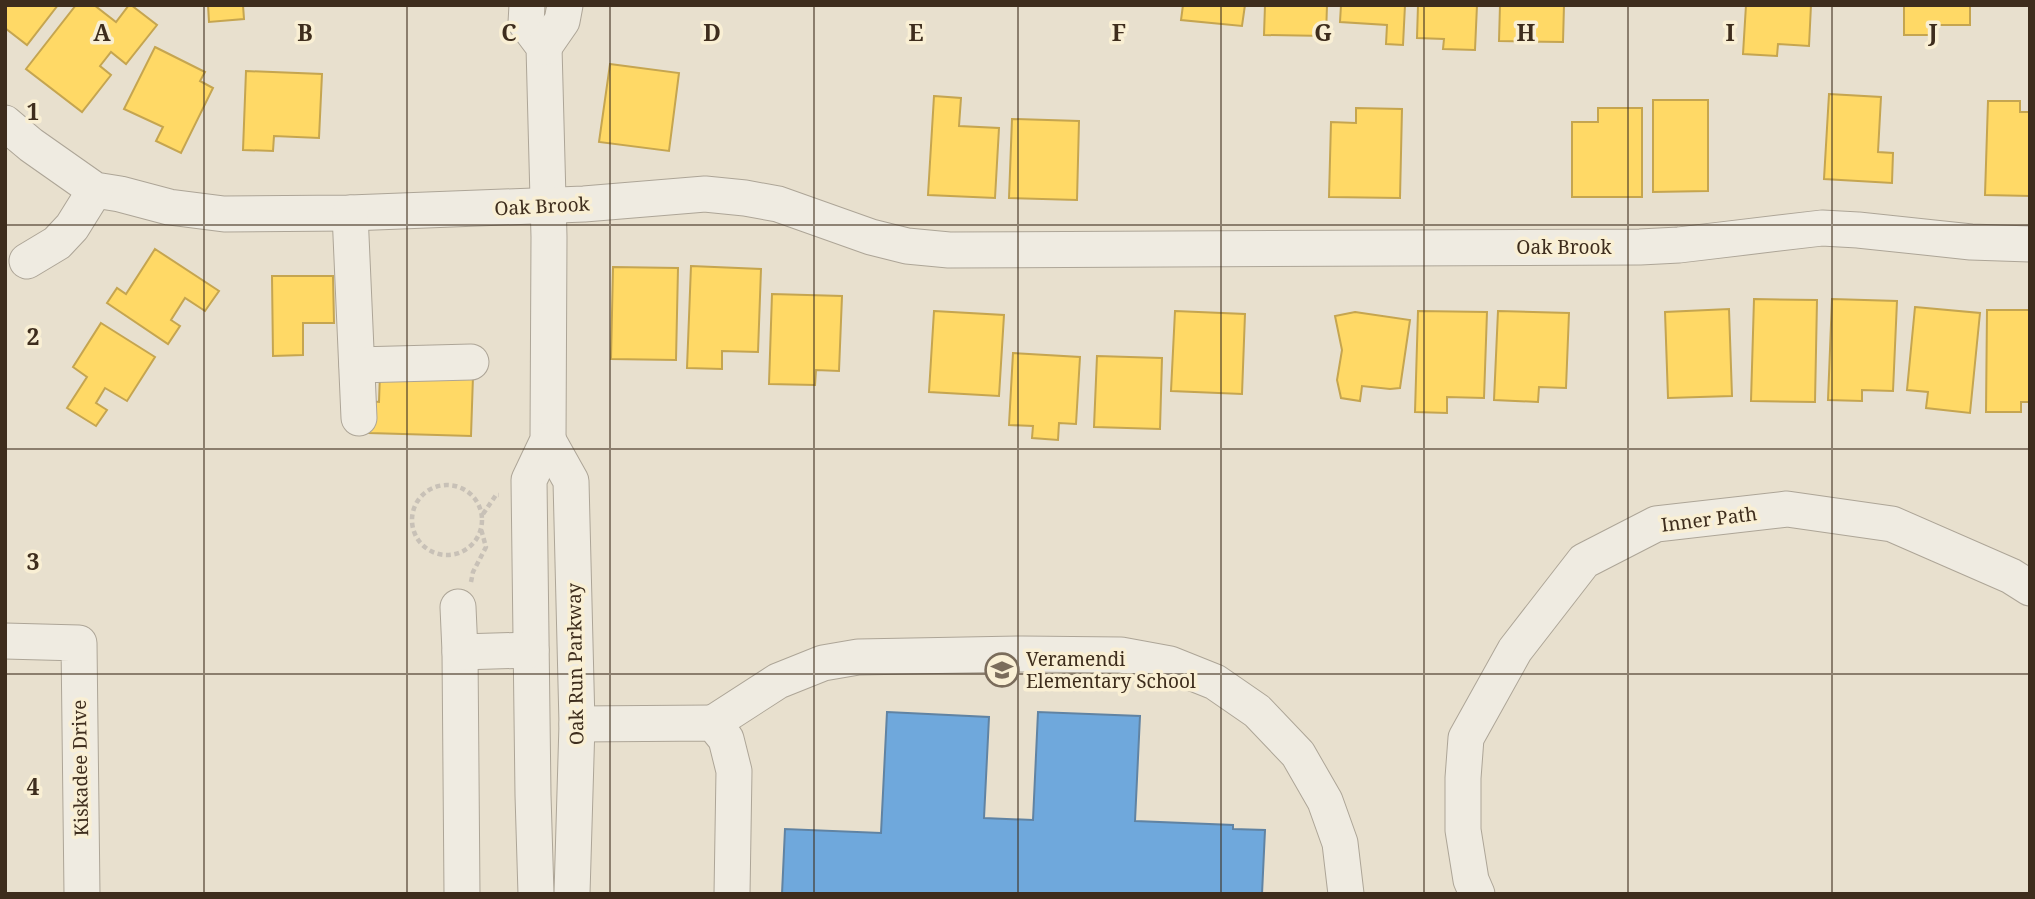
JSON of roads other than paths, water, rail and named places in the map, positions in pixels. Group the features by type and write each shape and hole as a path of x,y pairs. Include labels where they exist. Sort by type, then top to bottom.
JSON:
{"street":[{"name":"Oak Run Parkway","path":"527,5 526,23 544,47 548,204 548,440 529,480 536,894"},
{"path":"544,47 562,22 565,5"},
{"name":"Oak Brook","path":"5,123 31,145 95,190 169,207 224,214 350,213 584,204 705,194 778,204 907,246 1095,262 1640,247 1822,228 1971,242 2030,244"},
{"path":"27,261 57,243 72,227 95,190"},
{"path":"350,213 359,418"},
{"path":"357,365 471,362"},
{"name":"Oak Run Parkway","path":"548,440 571,481 577,724 572,894"},
{"name":"Inner Path","path":"1477,894 1471,880 1463,830 1466,738 1515,650 1584,561 1656,524 1787,509 1892,524 2011,576 2030,588"},
{"path":"458,607 462,894"},
{"name":"Kiskadee Drive","path":"5,641 79,643 82,894"},
{"path":"460,652 531,650"},
{"path":"577,724 713,723 778,681 823,663 858,657 1121,655 1170,664 1216,682 1257,711 1298,754 1325,801 1340,843 1346,894"},
{"path":"713,723 726,738 734,771 732,894"}],"place":[{"name":"Veramendi Elementary School","path":"1002,670"}]}
